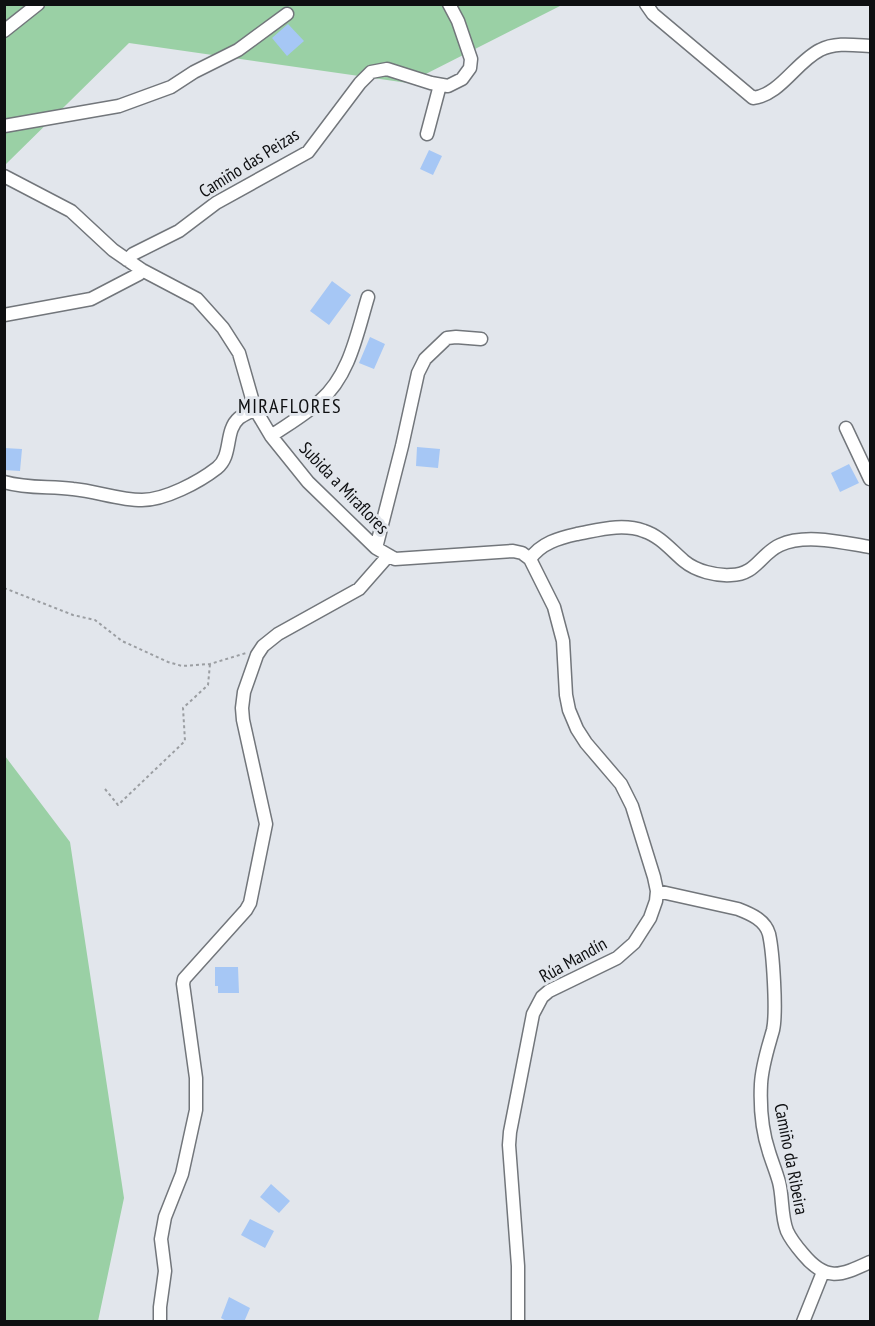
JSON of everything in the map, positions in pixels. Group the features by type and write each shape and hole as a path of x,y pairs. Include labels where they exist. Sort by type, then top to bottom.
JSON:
{"street":[{"path":"4,31 38,4"},
{"path":"427,134 440,85 448,86 462,79 470,68 471,59 458,21 449,4"},
{"path":"646,4 653,14 753,98 774,89 808,57 822,49 838,45 870,46"},
{"path":"4,126 118,106 171,87 194,72 238,50 287,14"},
{"name":"Camiño das Peizas","path":"128,260 133,254 179,231 216,203 308,152 360,83 371,72 387,69 440,85"},
{"name":"Subida a Miraflores","path":"4,176 71,211 106,244 142,270 196,299 223,328 239,353 255,409 271,436 308,482 376,548 395,559 513,551 522,553 530,559"},
{"path":"4,315 91,299 139,274 142,270"},
{"path":"271,436 320,401 334,387 347,366 368,297"},
{"path":"376,548 418,373 425,359 447,338 480,339"},
{"path":"4,482 34,488 87,490 141,500 157,498 182,489 218,467 225,458 231,430 237,419 255,409"},
{"path":"846,428 870,479"},
{"path":"657,891 632,806 617,778 586,744 569,710 561,626 530,559 536,550 560,538 610,528 628,527 656,536 687,563 706,572 722,575 749,572 773,549 789,542 825,540 870,547"},
{"path":"160,1322 165,1271 161,1239 165,1217 182,1174 196,1110 196,1078 184,979 250,903 265,833 264,813 242,708 244,692 257,655 263,646 278,634 359,589 388,556"},
{"name":"Camiño da Ribeira","path":"657,891 738,909 761,922 768,932 774,1013 773,1028 763,1065 764,1126 768,1150 783,1196 787,1230 808,1260 823,1272"},
{"name":"Rúa Mandín","path":"518,1322 518,1266 509,1138 533,1014 542,997 549,991 617,958 634,943 650,918 657,891"},
{"path":"802,1322 823,1272 835,1275 847,1273 870,1262"}],"path":[{"path":"4,588 73,615 95,620 122,641 182,666 210,664 248,653 257,655"},
{"path":"105,789 118,805 185,741 183,708 208,685 210,664"}],"green space":[{"path":"5,5 562,5 408,83 129,43 5,165"},
{"path":"5,756 70,842 124,1198 98,1321 5,1321"}],"building":[{"path":"288,24 304,41 287,56 272,38"},
{"path":"429,150 442,156 433,175 420,169"},
{"path":"332,281 351,295 329,325 310,311"},
{"path":"370,337 385,344 374,369 359,363"},
{"path":"417,447 440,449 438,468 416,466"},
{"path":"4,448 22,449 20,471 4,470"},
{"path":"849,464 859,483 840,492 831,473"},
{"path":"215,967 238,967 239,993 218,993 218,986 215,986"},
{"path":"271,1184 290,1201 279,1213 260,1197"},
{"path":"250,1219 274,1231 265,1248 241,1235"},
{"path":"229,1297 250,1308 244,1322 228,1322 221,1318"}],"district":[{"name":"MIRAFLORES","path":"290,406"}]}
